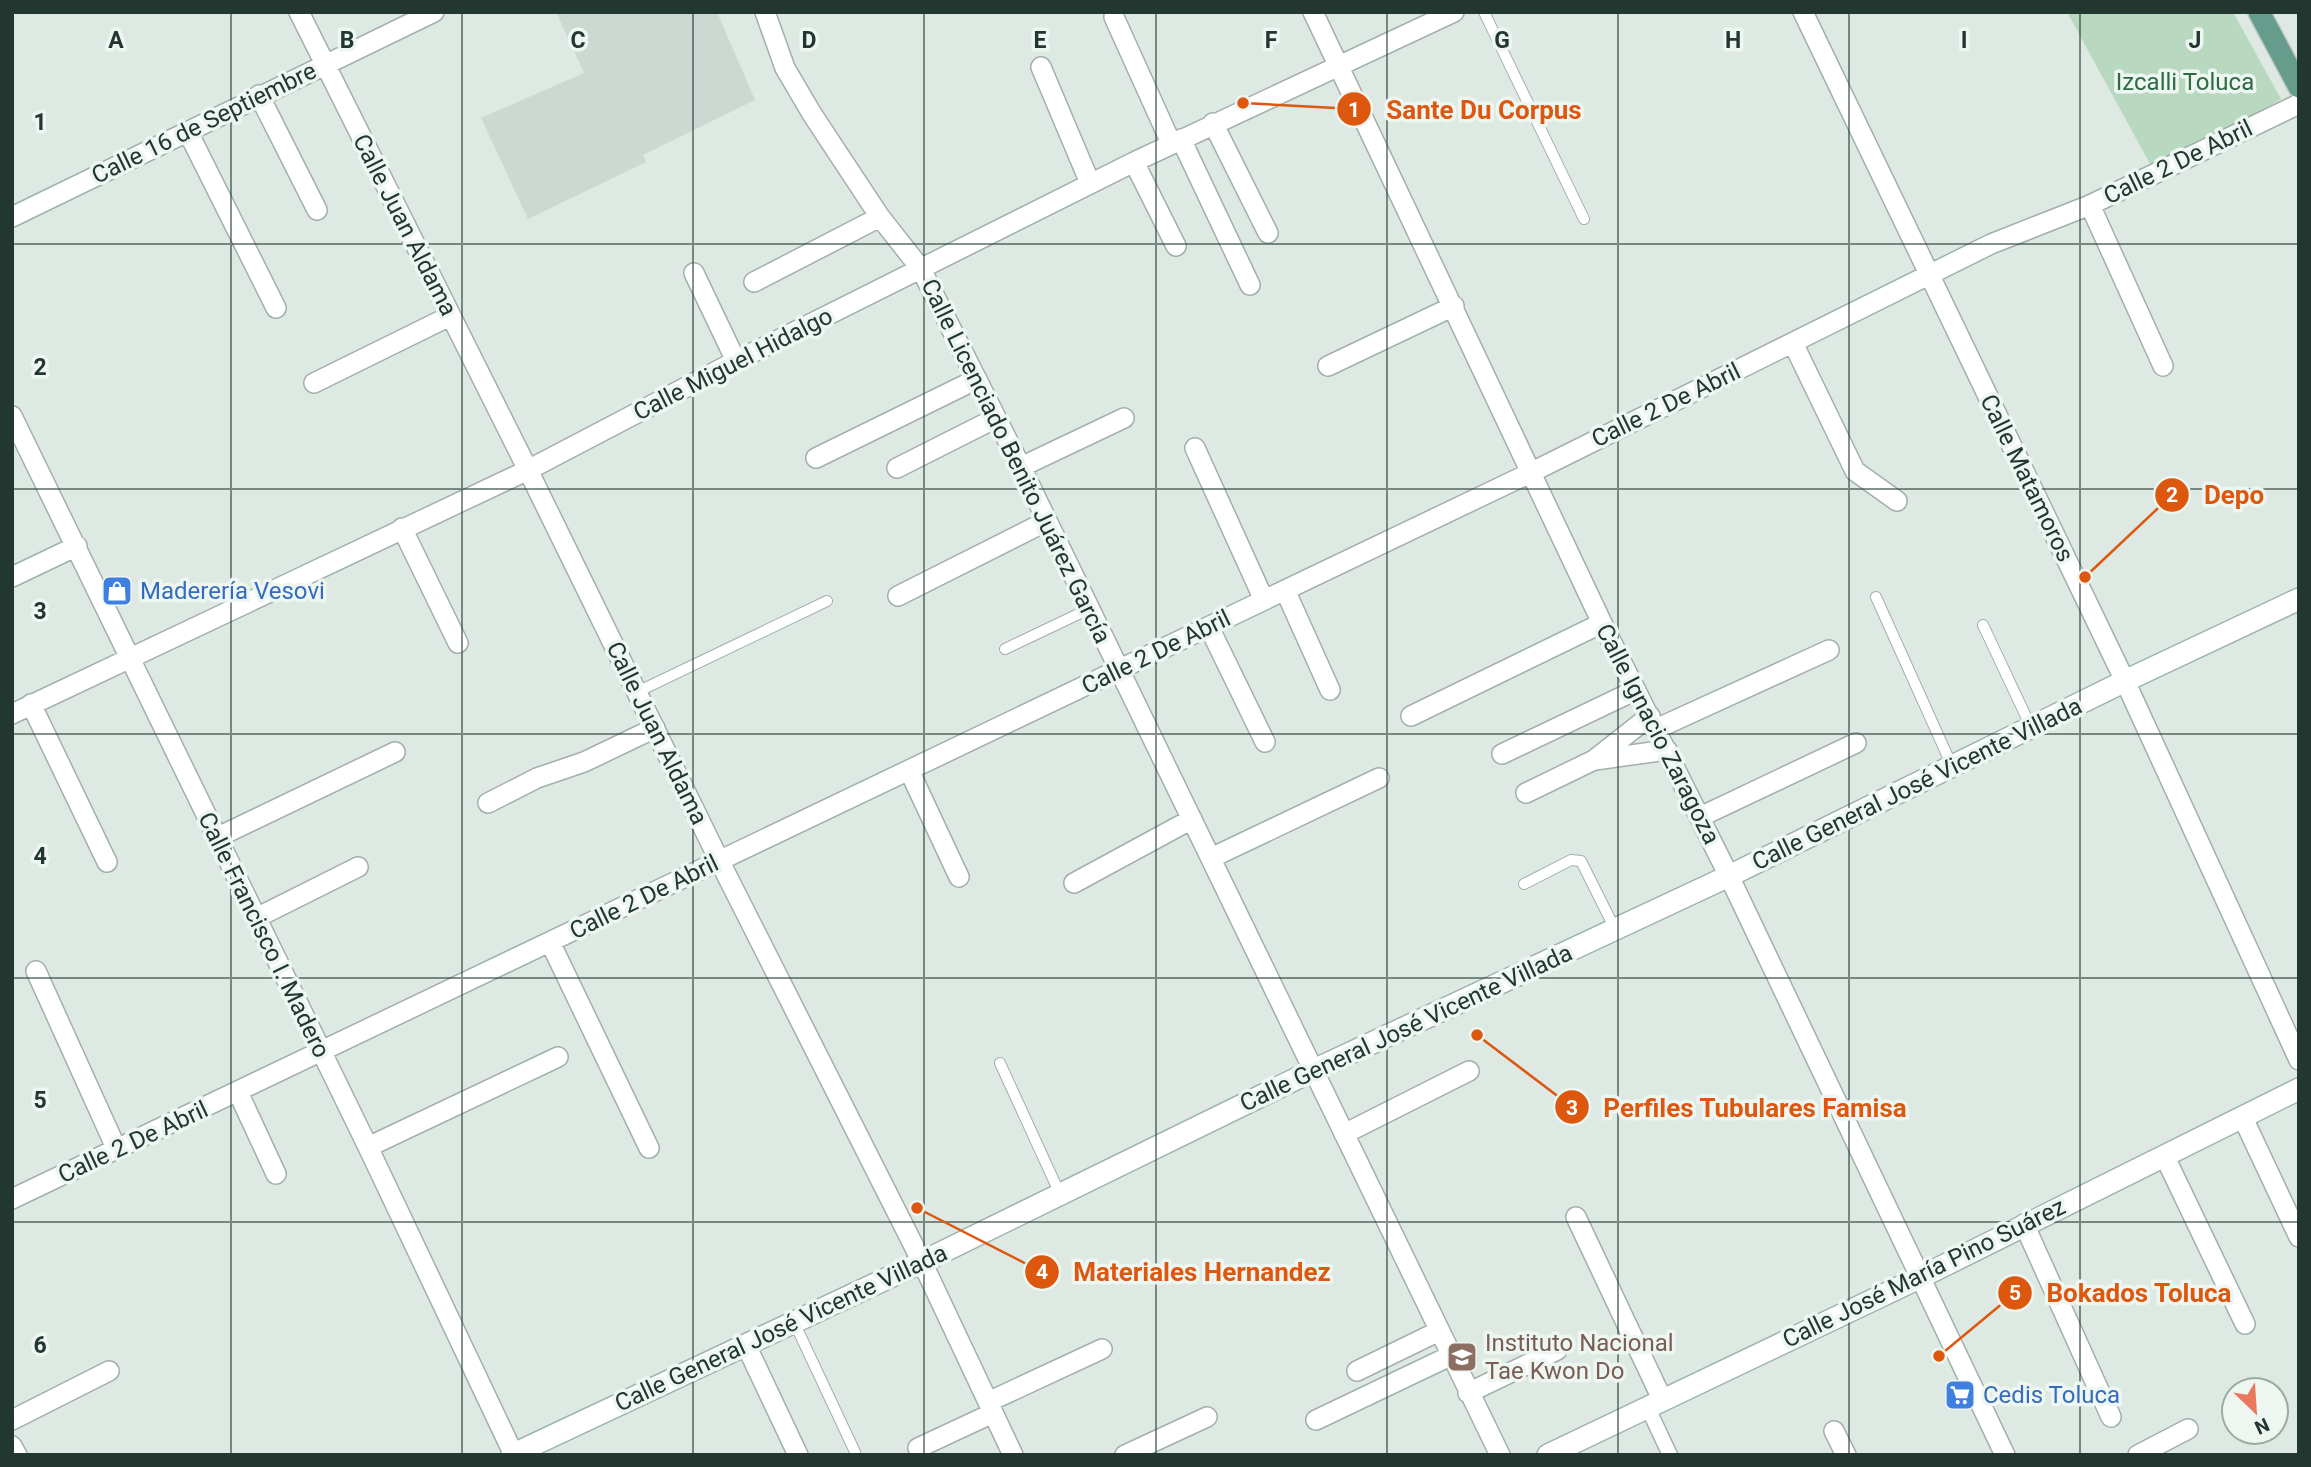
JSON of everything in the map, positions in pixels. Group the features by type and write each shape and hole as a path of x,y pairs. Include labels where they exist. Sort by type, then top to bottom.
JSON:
{"main road":[{"path":"2259,12 2299,88"},
{"name":"Calle General José Vicente Villada","path":"513,1455 922,1262 1314,1070 1729,876 2125,681 2299,599"},
{"name":"Calle José María Pino Suárez","path":"1548,1455 1921,1276 2299,1089"}],"street":[{"name":"Calle Juan Aldama","path":"299,12 719,860 922,1262 1013,1455"},
{"name":"Calle 16 de Septiembre","path":"12,217 434,12"},
{"name":"Calle Licenciado Benito Juárez García","path":"765,12 785,68 880,217 921,269 1021,467 1500,1455"},
{"name":"Calle Ignacio Zaragoza","path":"1313,12 1602,623 1729,876 2005,1455"},
{"name":"Calle Miguel Hidalgo","path":"12,713 528,470 736,361 1090,183 1454,12"},
{"name":"Calle Matamoros","path":"1803,12 2125,681 2299,1060"},
{"path":"1114,17 1250,285"},
{"path":"1041,67 1090,183"},
{"path":"260,95 317,210"},
{"name":"Calle 2 De Abril","path":"12,1199 1209,627 1991,244 2090,205 2299,104"},
{"path":"1213,123 1268,233"},
{"path":"188,132 276,308"},
{"path":"1134,162 1176,246"},
{"path":"2090,205 2163,366"},
{"path":"754,282 880,217"},
{"path":"694,273 736,361"},
{"path":"1328,366 1454,306"},
{"path":"314,383 450,316"},
{"path":"1793,343 1855,471 1897,501"},
{"path":"816,458 977,379"},
{"name":"Calle Francisco I. Madero","path":"12,416 368,1147 513,1455"},
{"path":"897,468 996,418"},
{"path":"1021,467 1124,418"},
{"path":"1195,448 1264,600"},
{"path":"898,596 1047,521"},
{"path":"402,528 458,643"},
{"path":"12,577 77,546"},
{"path":"1285,590 1330,690"},
{"path":"1411,716 1602,623"},
{"path":"1209,627 1265,742"},
{"path":"1526,793 1594,760 1653,723 1829,650"},
{"path":"1502,754 1636,690"},
{"path":"31,704 107,862"},
{"path":"488,803 537,778 584,762 655,728"},
{"path":"1700,817 1856,743"},
{"path":"1594,760 1667,750"},
{"path":"216,838 395,752"},
{"path":"909,771 959,877"},
{"path":"1211,858 1379,778"},
{"path":"1074,883 1192,819"},
{"path":"256,918 358,867"},
{"path":"550,942 649,1148"},
{"path":"36,971 117,1150"},
{"path":"368,1147 558,1057"},
{"path":"1344,1134 1469,1071"},
{"path":"237,1092 276,1174"},
{"path":"2243,1118 2299,1237"},
{"path":"2165,1157 2245,1324"},
{"path":"1576,1217 1654,1402 1670,1455"},
{"path":"2024,1224 2110,1417"},
{"path":"1357,1371 1439,1331"},
{"path":"746,1345 799,1455"},
{"path":"918,1448 1101,1349"},
{"path":"1468,1393 1557,1350"},
{"path":"1316,1420 1450,1356"},
{"path":"12,1420 109,1371"},
{"path":"1125,1455 1207,1417"},
{"path":"2138,1455 2189,1429"},
{"path":"1834,1431 1846,1455"},
{"path":"12,1446 17,1455"}],"lane":[{"path":"1484,12 1584,219"},
{"path":"1876,597 1952,766"},
{"path":"637,692 827,601"},
{"path":"1005,649 1089,608"},
{"path":"1983,625 2031,728"},
{"path":"1524,884 1571,860 1581,861 1615,930"},
{"path":"1000,1063 1060,1194"},
{"path":"794,1322 855,1452"}],"shaded area":[{"path":"556,12 717,12 755,100 643,155 646,162 528,219 481,118 584,73"}],"green space":[{"name":"Izcalli Toluca","path":"2067,12 2233,12 2281,99 2155,173"}],"place":[{"name":"Sante Du Corpus","path":"1243,103"},
{"name":"Depo","path":"2085,577"},
{"name":"Maderería Vesovi","path":"117,591"},
{"name":"Perfiles Tubulares Famisa","path":"1477,1035"},
{"name":"Materiales Hernandez","path":"917,1208"},
{"name":"Bokados Toluca","path":"1939,1356"},
{"name":"Instituto Nacional Tae Kwon Do","path":"1462,1357"},
{"name":"Cedis Toluca","path":"1960,1395"}]}
